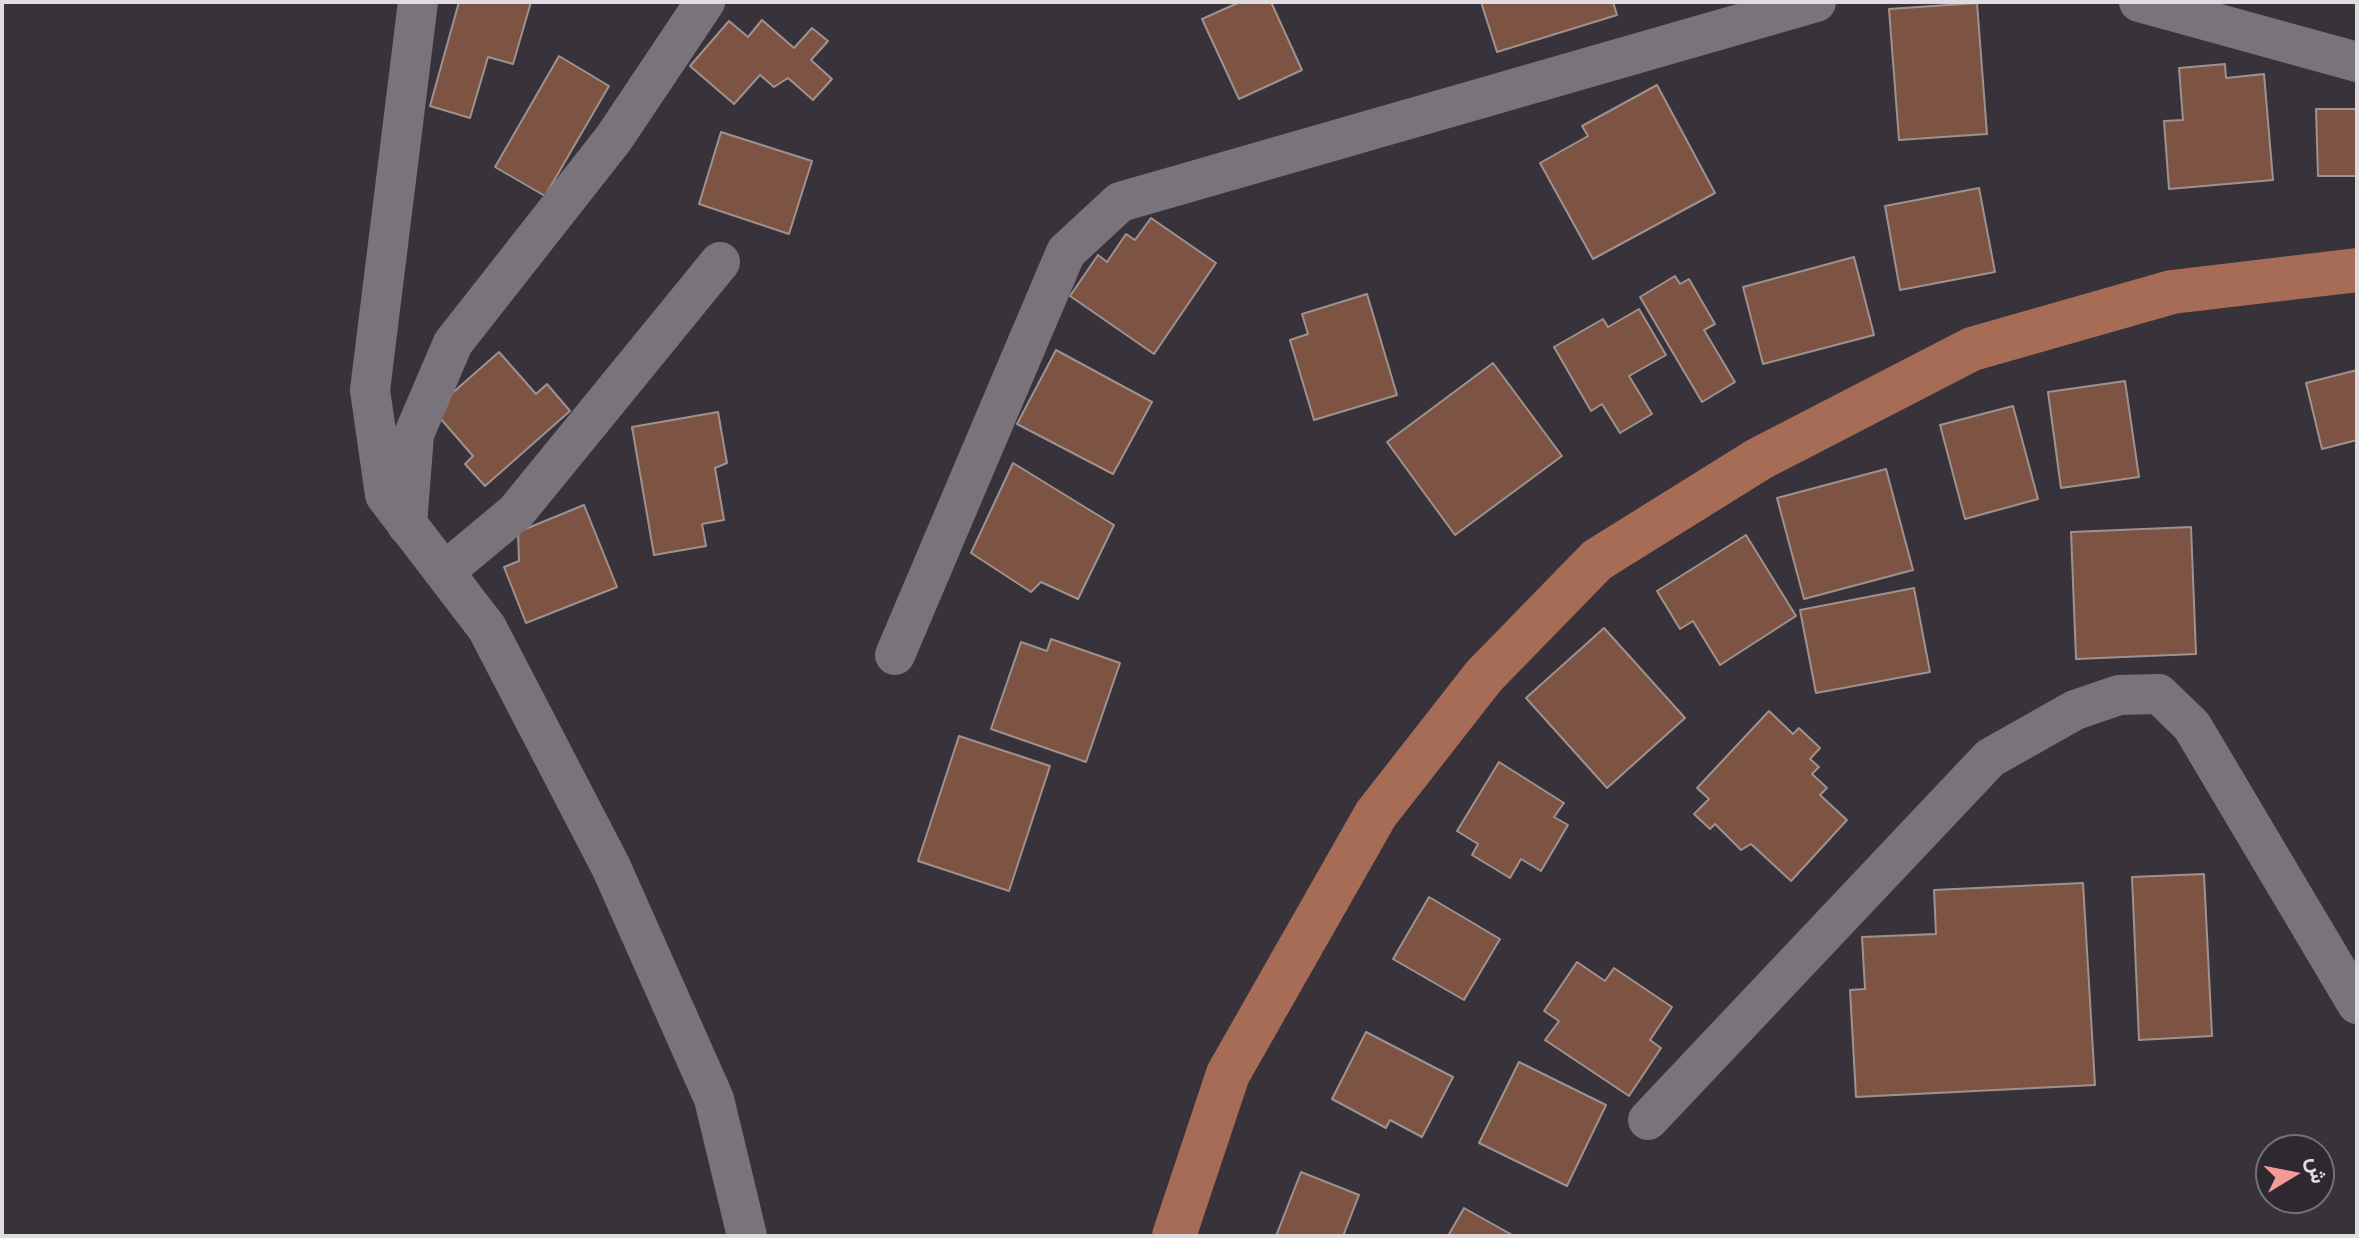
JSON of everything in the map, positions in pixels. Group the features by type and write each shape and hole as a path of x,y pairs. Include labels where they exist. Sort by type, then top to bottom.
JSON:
{"main road":[{"path":"1174,1236 1228,1074 1376,814 1484,676 1597,560 1759,459 1972,349 2172,292 2357,270"}],"street":[{"path":"418,2 370,390 385,495 487,628 618,882 714,1099 747,1236"},
{"path":"407,525 414,434 453,343 614,138 705,2"},
{"path":"895,655 1066,252 1120,202 1816,2"},
{"path":"2139,2 2357,62"},
{"path":"444,572 516,512 720,262"},
{"path":"1648,1120 1990,758 2075,710 2119,695 2159,694 2192,726 2357,1004"}],"building":[{"path":"459,2 531,2 513,64 488,57 470,118 430,106"},
{"path":"1240,2 1271,2 1302,70 1239,99 1202,19"},
{"path":"1481,2 1613,2 1617,15 1497,52"},
{"path":"1977,3 1987,134 1899,140 1889,9"},
{"path":"762,20 794,48 812,28 828,41 811,60 832,79 813,100 788,78 774,87 760,75 734,104 690,66 729,21 748,37"},
{"path":"559,56 609,86 545,196 495,167"},
{"path":"2225,64 2226,78 2264,74 2273,180 2169,189 2164,121 2183,120 2179,68"},
{"path":"1657,85 1715,193 1593,259 1540,163 1588,136 1582,126"},
{"path":"2316,109 2357,109 2357,176 2318,176"},
{"path":"721,132 812,161 789,234 699,204"},
{"path":"1979,188 1995,272 1900,290 1885,206"},
{"path":"1151,218 1216,263 1154,354 1070,296 1098,255 1107,262 1126,234 1135,240"},
{"path":"1854,257 1874,335 1763,364 1743,287"},
{"path":"1675,276 1680,284 1689,279 1715,324 1704,330 1735,382 1702,402 1640,297"},
{"path":"1367,294 1397,395 1314,420 1290,340 1308,334 1302,314"},
{"path":"1639,309 1666,355 1629,376 1652,414 1620,433 1602,404 1591,411 1554,347 1603,319 1608,327"},
{"path":"1056,350 1152,402 1113,474 1017,424"},
{"path":"499,352 536,394 547,384 570,411 485,486 465,464 473,456 433,410"},
{"path":"1493,363 1562,456 1455,535 1387,442"},
{"path":"2357,370 2357,440 2322,449 2306,383"},
{"path":"2125,381 2139,477 2061,488 2048,392"},
{"path":"2013,406 2038,499 1965,519 1940,425"},
{"path":"718,412 727,463 715,468 724,520 702,524 706,546 654,555 632,427"},
{"path":"1013,463 1114,525 1078,599 1041,582 1031,592 971,553"},
{"path":"1886,469 1913,570 1804,599 1777,498"},
{"path":"584,505 617,587 526,623 504,567 519,561 518,532"},
{"path":"2191,527 2196,654 2076,659 2071,532"},
{"path":"1746,535 1796,616 1720,665 1693,621 1680,629 1657,591"},
{"path":"1914,588 1930,672 1816,693 1800,610"},
{"path":"1604,628 1685,718 1607,788 1526,698"},
{"path":"1051,639 1120,663 1086,762 991,729 1021,642 1047,651"},
{"path":"1769,711 1793,734 1799,728 1820,748 1810,759 1819,767 1812,774 1827,788 1820,795 1847,820 1791,881 1751,844 1741,850 1715,824 1710,829 1694,814 1709,799 1697,788"},
{"path":"959,736 1050,766 1009,891 918,861"},
{"path":"1499,762 1564,803 1554,817 1568,825 1541,871 1521,859 1510,878 1472,855 1478,844 1457,831"},
{"path":"2204,874 2212,1036 2139,1040 2132,877"},
{"path":"2083,883 2095,1085 1856,1097 1850,990 1865,989 1862,937 1936,934 1934,890"},
{"path":"1429,897 1500,939 1464,1000 1393,959"},
{"path":"1577,962 1605,981 1614,968 1672,1007 1650,1040 1661,1048 1629,1096 1545,1040 1559,1021 1544,1011"},
{"path":"1366,1032 1453,1077 1422,1137 1390,1120 1386,1128 1332,1099"},
{"path":"1519,1062 1606,1105 1567,1186 1479,1143"},
{"path":"1301,1172 1359,1195 1343,1236 1276,1236"},
{"path":"1464,1208 1514,1236 1448,1236"}]}
